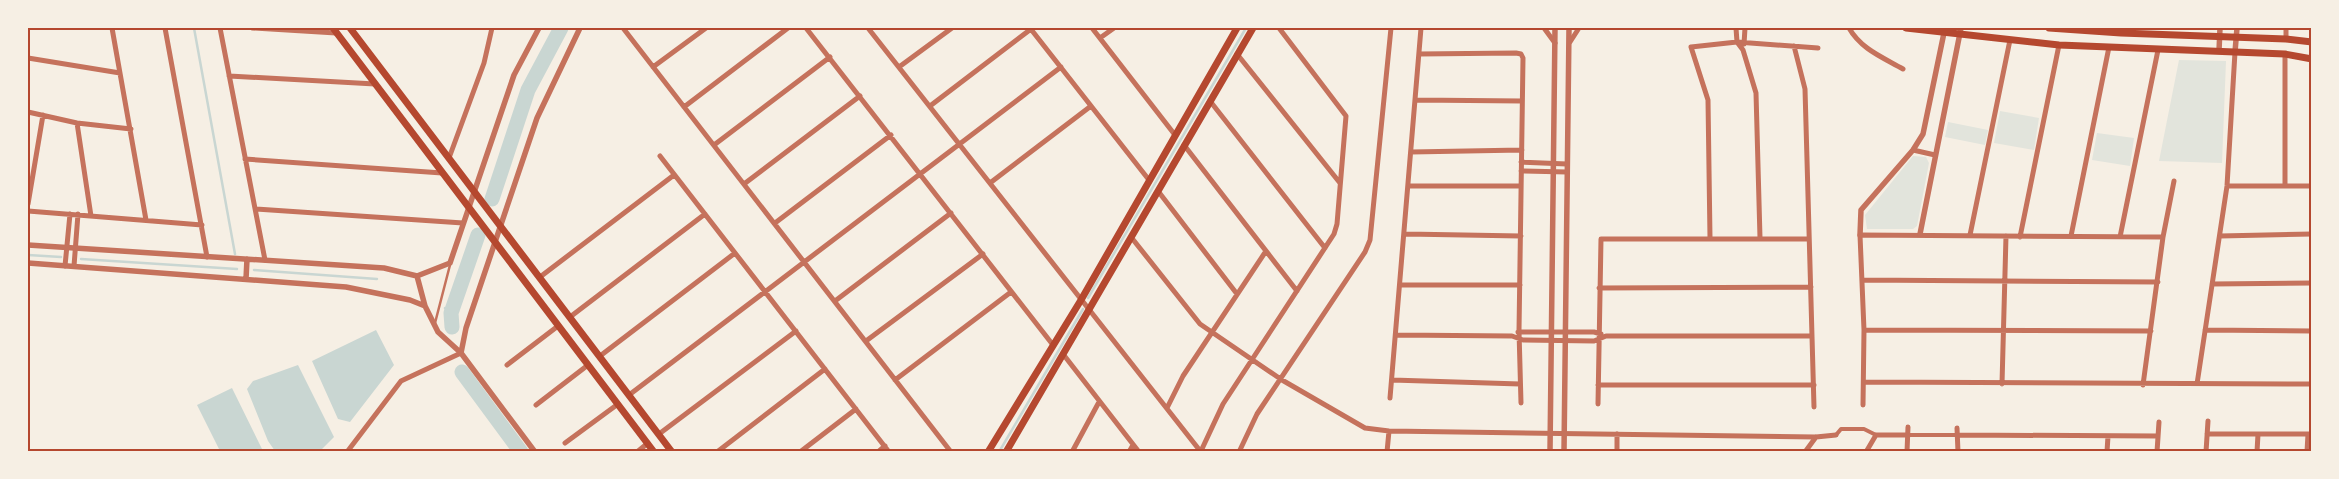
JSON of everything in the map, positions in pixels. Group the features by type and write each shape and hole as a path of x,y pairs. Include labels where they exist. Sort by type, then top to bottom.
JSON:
{"main road":[{"path":"350,28 672,452"},
{"path":"988,452 1054,345 1237,28"},
{"path":"1006,452 1253,28"},
{"path":"1906,28 1960,31 2010,40 2059,44 2158,50 2285,54 2312,58"},
{"path":"2049,28 2170,31 2312,42"},
{"path":"334,30 654,452"}],"street":[{"path":"112,28 146,220"},
{"path":"163,28 207,256"},
{"path":"220,28 265,260"},
{"path":"252,28 334,30"},
{"path":"449,158 484,63 492,28"},
{"path":"28,245 384,268 417,276 450,264 514,75 539,28"},
{"path":"461,354 466,328 494,241 537,118 580,28"},
{"path":"624,28 951,452"},
{"path":"653,67 706,28"},
{"path":"684,107 788,28"},
{"path":"806,28 1054,345"},
{"path":"869,28 1080,300 1201,451 1223,404 1326,248 1337,224 1346,116 1279,28"},
{"path":"899,67 952,28"},
{"path":"930,106 1031,28 1149,180"},
{"path":"1092,28 1175,135"},
{"path":"1100,38 1114,28"},
{"path":"1239,452 1257,414 1282,380 1365,252 1370,240 1391,28"},
{"path":"1390,398 1406,234 1421,28"},
{"path":"1544,28 1554,43"},
{"path":"1550,452 1555,28"},
{"path":"1564,452 1569,28"},
{"path":"1569,45 1571,37 1579,28"},
{"path":"1736,28 1737,42 1742,50 1756,93 1760,238"},
{"path":"1742,50 1745,42 1745,28"},
{"path":"1850,28 1855,38 1866,48 1903,69"},
{"path":"2219,52 2220,28"},
{"path":"2197,384 2227,186 2236,28"},
{"path":"2286,28 2286,39"},
{"path":"1863,405 1864,330 1860,234 1861,210 1913,150 1924,127 1945,30"},
{"path":"1920,234 1960,31"},
{"path":"1970,236 2010,40"},
{"path":"1710,238 1708,100 1691,47 1745,42 1818,48"},
{"path":"2020,237 2059,44"},
{"path":"1794,46 1805,89 1814,407"},
{"path":"2071,236 2109,47"},
{"path":"2120,237 2158,50"},
{"path":"1237,54 1340,184"},
{"path":"1419,54 1521,54 1522,150 1519,331 1521,403"},
{"path":"2285,54 2285,186"},
{"path":"714,145 830,57"},
{"path":"28,58 120,73"},
{"path":"629,395 1061,67"},
{"path":"229,76 375,84"},
{"path":"744,184 860,96"},
{"path":"1415,100 1522,101"},
{"path":"1210,101 1326,248"},
{"path":"990,183 1091,106"},
{"path":"28,112 76,123 131,129"},
{"path":"28,204 43,115"},
{"path":"76,123 92,216"},
{"path":"775,224 891,135"},
{"path":"1184,146 1297,291"},
{"path":"1411,152 1522,150"},
{"path":"1913,150 1936,155"},
{"path":"660,156 889,452"},
{"path":"245,159 442,173"},
{"path":"1521,162 1567,164"},
{"path":"1521,171 1567,172"},
{"path":"540,276 674,175"},
{"path":"2144,385 2163,237 2174,181"},
{"path":"1409,186 1521,186"},
{"path":"2227,186 2312,186"},
{"path":"1158,191 1238,294"},
{"path":"256,209 463,223"},
{"path":"28,211 202,225"},
{"path":"835,301 951,212"},
{"path":"65,266 70,214"},
{"path":"74,266 78,214"},
{"path":"570,316 705,214"},
{"path":"1406,234 1521,236"},
{"path":"1860,234 2163,237"},
{"path":"2220,236 2312,234"},
{"path":"2002,384 2006,236"},
{"path":"1131,237 1193,318 1282,380 1364,428 1389,431 1816,437 1836,435 1841,430 1864,429 1876,436 2158,436"},
{"path":"1598,404 1601,239 1809,239"},
{"path":"1167,408 1182,376 1266,251"},
{"path":"600,356 735,253"},
{"path":"866,341 983,254"},
{"path":"246,279 247,259"},
{"path":"28,263 346,287 410,300 425,306"},
{"path":"417,276 425,306 434,325 447,342 461,354 535,452"},
{"path":"1862,280 2158,282"},
{"path":"2212,284 2312,283"},
{"path":"1401,286 1520,285"},
{"path":"1599,288 1811,287"},
{"path":"895,380 1011,292"},
{"path":"507,365 558,326"},
{"path":"1864,330 2151,331"},
{"path":"2205,330 2312,332"},
{"path":"659,434 796,331"},
{"path":"1512,336 1519,331 1566,331 1599,333 1606,336 1812,336"},
{"path":"1396,335 1512,336 1551,340 1599,340 1606,336"},
{"path":"347,452 401,381 461,354"},
{"path":"1063,354 1139,452"},
{"path":"536,405 588,365"},
{"path":"717,452 825,369"},
{"path":"1392,380 1520,384"},
{"path":"1864,382 2144,385 2312,384"},
{"path":"1598,385 1814,385"},
{"path":"1072,452 1100,402"},
{"path":"565,443 618,404"},
{"path":"800,452 856,409"},
{"path":"2206,452 2208,421"},
{"path":"2157,452 2159,422"},
{"path":"1908,427 1908,452"},
{"path":"1957,428 1958,452"},
{"path":"1387,452 1389,431"},
{"path":"1617,434 1617,452"},
{"path":"2207,434 2310,434 2307,452"},
{"path":"2257,452 2258,434"},
{"path":"1866,452 1876,436"},
{"path":"2107,452 2108,436"},
{"path":"1805,452 1816,437"},
{"path":"636,452 648,443"},
{"path":"1130,452 1133,445"},
{"path":"878,452 885,446"}],"lane":[{"path":"434,325 450,264"}],"shaded area":[{"path":"2179,60 2226,61 2222,163 2159,161"},
{"path":"2000,111 2039,118 2034,150 1994,143"},
{"path":"1948,122 1988,130 1985,145 1945,137"},
{"path":"2097,133 2134,138 2130,166 2092,160"},
{"path":"1913,156 1926,157 1929,163 1917,226 1913,229 1867,229 1865,215"},
{"path":"376,330 394,365 350,422 338,419 312,361"},
{"path":"298,365 334,437 320,451 275,451 268,441 247,389 253,381"},
{"path":"232,388 263,451 220,451 197,405"}],"waterway":[{"path":"194,28 235,254"},
{"path":"492,199 528,90 561,28"},
{"path":"1088,298 1246,28"},
{"path":"452,327 451,313 478,235"},
{"path":"28,255 61,257"},
{"path":"81,259 237,269"},
{"path":"254,270 377,279"},
{"path":"445,308 451,313"},
{"path":"999,452 1083,309"},
{"path":"462,372 521,452"}]}
